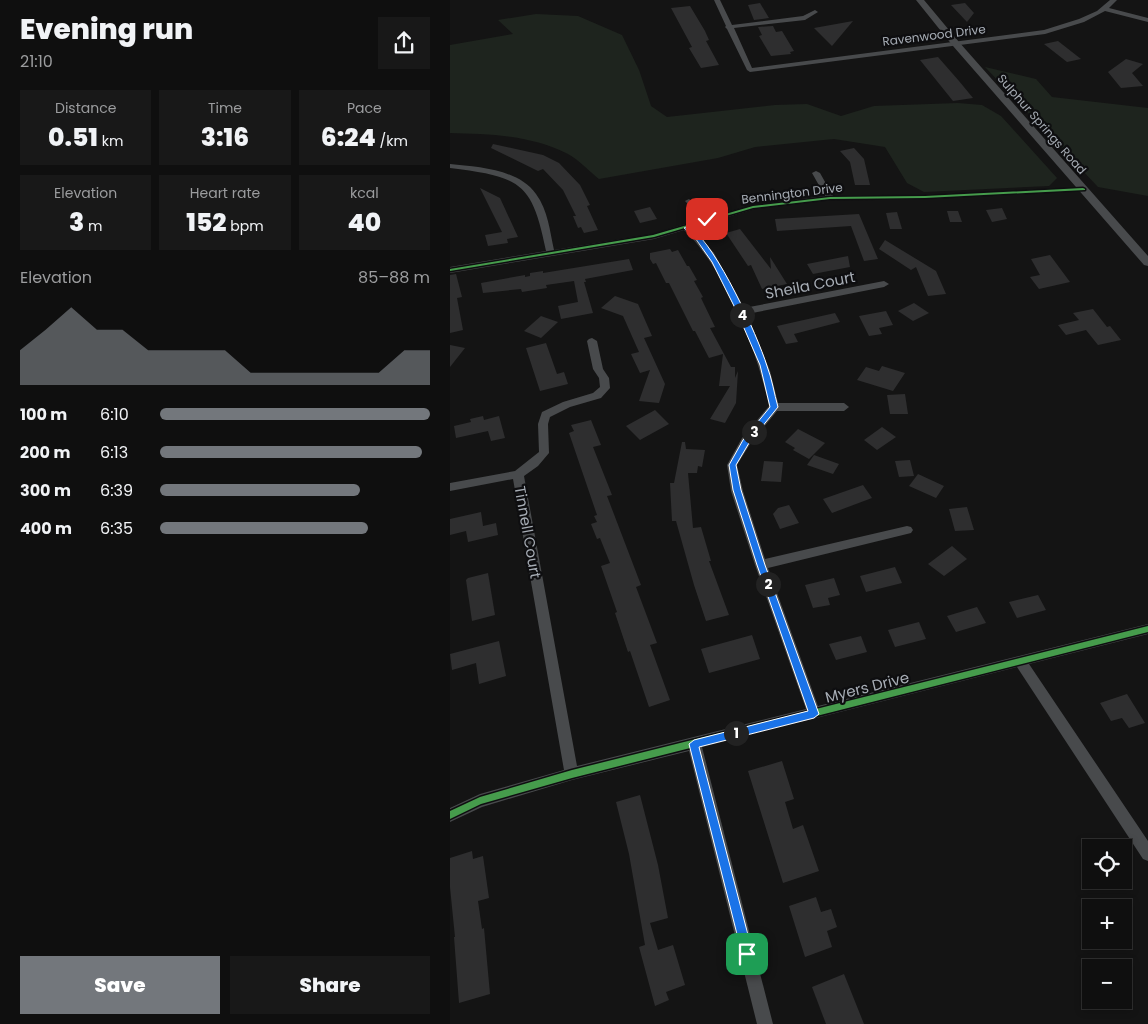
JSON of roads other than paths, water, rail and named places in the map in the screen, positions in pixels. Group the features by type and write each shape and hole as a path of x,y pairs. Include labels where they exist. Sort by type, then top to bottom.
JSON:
{"street":[{"path":"716,0 728,27 805,18 815,12"},
{"name":"Sulphur Springs Road","path":"920,0 956,44 1148,263"},
{"name":"Ravenwood Drive","path":"728,27 750,70 1045,32 1077,22 1105,9 1114,0"},
{"path":"1105,9 1148,20"},
{"path":"450,166 508,176 532,193 539,206 550,252"},
{"path":"816,173 830,198"},
{"name":"Bennington Drive","path":"450,270 654,236 687,228 707,219 753,207 830,198 925,197 1083,189"},
{"path":"689,201 707,219"},
{"path":"687,228 695,234 716,261 763,365 774,407"},
{"name":"Sheila Court","path":"740,312 884,284"},
{"name":"Tinnell Court","path":"572,774 518,474 544,453 542,424 546,415 566,404 597,396 605,388 604,378 598,369 592,342"},
{"path":"774,407 844,407"},
{"path":"774,407 746,442 732,465 737,490 761,565 814,714"},
{"path":"450,487 518,474"},
{"path":"761,565 907,530"},
{"name":"Myers Drive","path":"450,815 480,801 572,774 1148,629"},
{"path":"1020,661 1148,854"},
{"path":"694,744 765,1024"}]}
